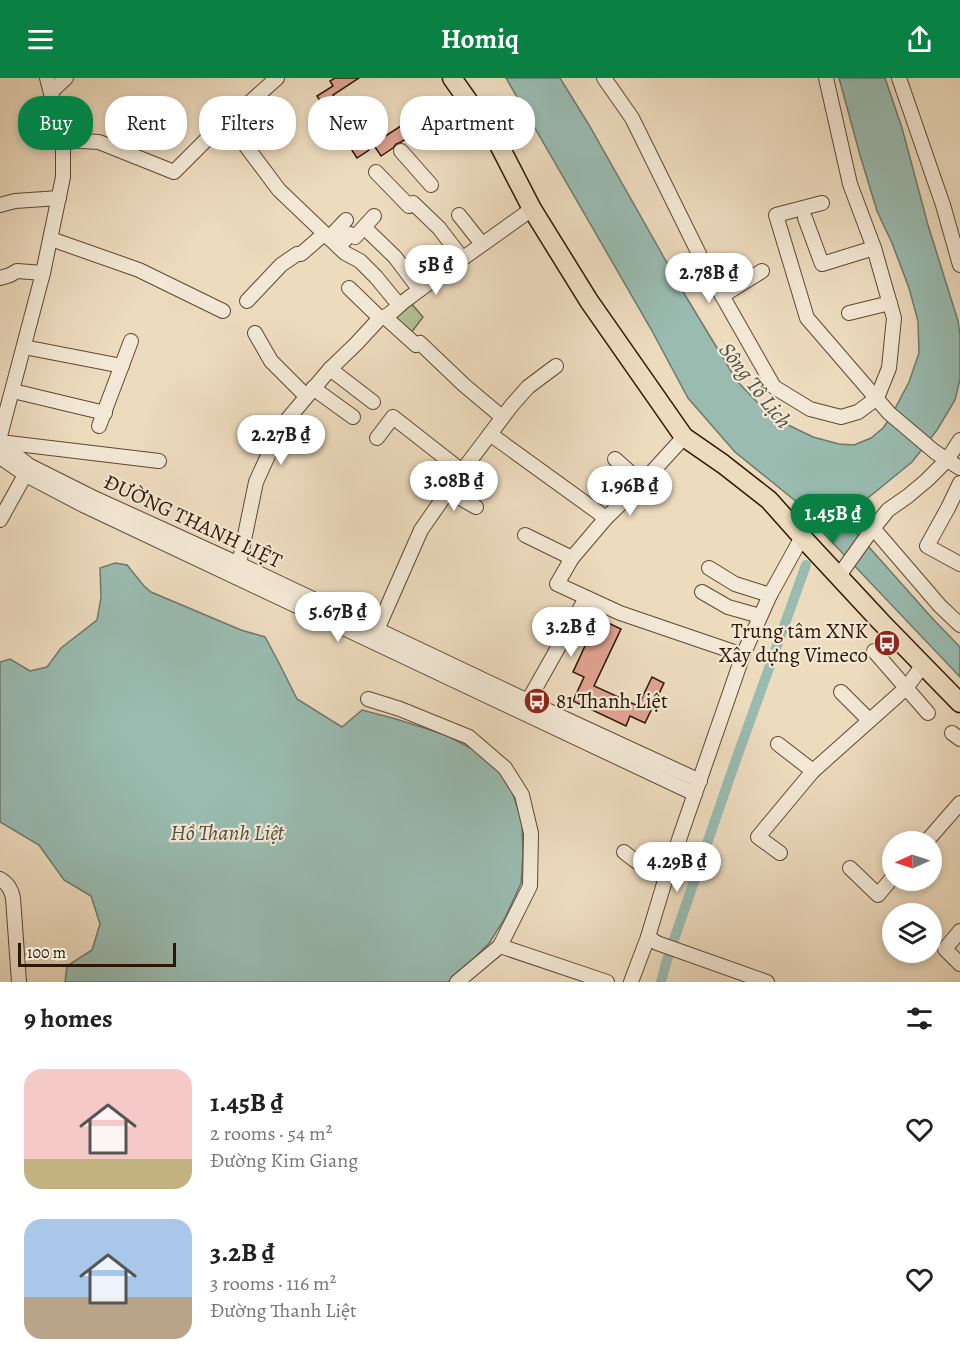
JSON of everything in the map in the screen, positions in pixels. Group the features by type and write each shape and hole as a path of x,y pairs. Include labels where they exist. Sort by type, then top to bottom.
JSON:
{"main road":[{"path":"452,78 498,142 532,209 589,302 684,437 769,500 802,537 843,570 923,665 960,703"}],"street":[{"path":"47,78 52,96"},
{"path":"51,93 66,78"},
{"path":"257,96 277,78"},
{"path":"604,78 632,118 703,262 774,387 810,409 841,417 858,412 877,398 889,368 894,318 874,248 850,184 826,78"},
{"path":"899,78 943,206 960,265"},
{"path":"93,142 174,172 199,147"},
{"path":"0,436 51,239 63,177 63,150"},
{"path":"249,150 279,190 345,253 360,261 399,305"},
{"path":"376,172 409,206 434,182 401,151"},
{"path":"0,206 15,201 58,198"},
{"path":"412,203 439,228 462,258"},
{"path":"822,203 776,214 807,318 889,412 935,452 960,468"},
{"path":"239,564 256,482 281,427 330,369 383,318 419,289 532,209"},
{"path":"459,215 482,244"},
{"path":"247,301 282,265 297,254 350,234 355,237 374,216"},
{"path":"805,218 822,264 874,248"},
{"path":"331,240 346,220"},
{"path":"367,230 395,257 419,289"},
{"path":"51,239 139,270 223,311"},
{"path":"0,278 17,271 42,273"},
{"path":"722,296 762,271"},
{"path":"348,288 416,345 420,343 502,417"},
{"path":"849,314 890,303"},
{"path":"255,333 272,361 310,392 353,417"},
{"path":"13,390 102,419 131,341"},
{"path":"24,347 122,366"},
{"path":"377,630 421,530 502,417 528,387 556,366"},
{"path":"330,369 373,402"},
{"path":"377,438 393,417 462,471"},
{"path":"490,434 606,518"},
{"path":"684,437 606,518 572,558 557,584 620,614 744,655"},
{"path":"843,570 870,531 888,510 915,491 947,460 960,440"},
{"path":"0,442 159,461"},
{"name":"ĐƯỜNG THANH LIỆT","path":"0,442 28,470 82,505 698,787"},
{"name":"ĐƯỜNG THANH LIỆT","path":"0,457 239,564 528,702 698,787"},
{"path":"615,459 642,483"},
{"path":"0,520 28,470"},
{"path":"960,483 954,512 927,546 960,564"},
{"path":"448,491 476,507"},
{"path":"870,531 939,606 960,625"},
{"path":"525,535 572,558"},
{"path":"631,982 652,940 666,877 744,655 770,595 802,537"},
{"path":"709,568 735,584 770,595"},
{"path":"702,592 728,607 760,616"},
{"path":"528,702 586,598"},
{"path":"874,651 928,713"},
{"path":"780,853 758,837 813,771 906,688 923,665"},
{"path":"841,692 869,720"},
{"path":"368,699 400,709 469,737 505,768 522,795 531,833 530,886 500,946 457,982"},
{"path":"778,744 813,771"},
{"path":"936,831 960,803"},
{"path":"624,852 652,872 666,877"},
{"path":"850,868 878,895 882,890"},
{"path":"0,879 7,883 13,898 19,982"},
{"path":"960,931 945,949 960,964"},
{"path":"652,940 767,982"},
{"path":"500,946 608,982"}],"green space":[{"path":"410,302 423,317 411,333 393,322 395,313"}],"water":[{"path":"506,78 560,78 737,381 757,402 784,423 813,437 839,444 854,445 871,438 883,428 909,382 919,353 918,321 909,288 877,211 839,78 885,78 902,128 928,225 958,321 960,379 955,400 937,430 912,462 844,519 960,647 960,677 813,522 798,503 735,452 688,398 651,329 535,128 535,96 516,96"},
{"name":"Hồ Thanh Liệt","path":"115,563 127,565 151,592 241,630 265,637 297,699 342,727 362,710 396,719 446,735 476,751 507,778 522,820 521,883 505,918 490,942 448,982 65,982 67,966 92,950 100,924 91,896 64,880 39,845 0,822 0,662 10,659 30,671 47,667 61,648 97,620 101,598 100,568"}],"building":[{"path":"335,78 359,78 334,96 317,96 333,86 330,81"},
{"path":"400,126 400,142 381,156 377,150 388,150 388,134"},
{"path":"352,150 369,150 357,158"},
{"path":"598,618 621,629 594,686 638,706 652,677 664,683 645,723 630,716 626,726 573,701 584,677 573,672"}],"waterway":[{"path":"661,982 732,771 806,565"}],"place":[{"name":"Trung tâm XNK Xây dựng Vimeco","path":"887,643"},
{"name":"81 Thanh Liệt","path":"537,701"}],"water label":[{"name":"Sông Tô Lịch","path":"756,385"}]}
